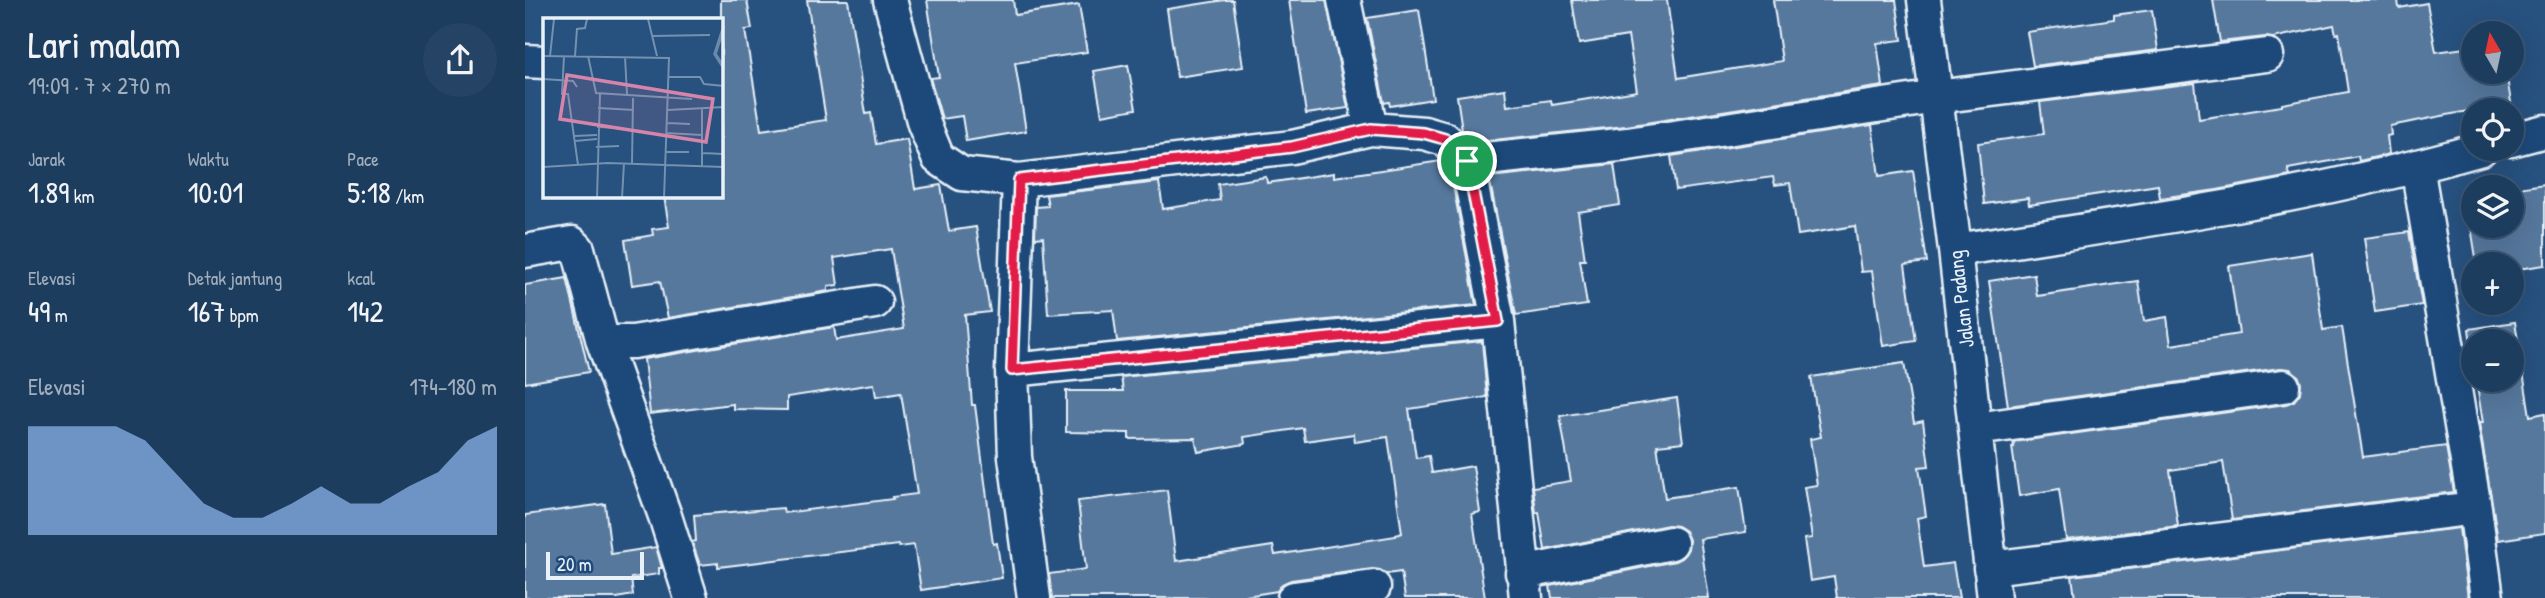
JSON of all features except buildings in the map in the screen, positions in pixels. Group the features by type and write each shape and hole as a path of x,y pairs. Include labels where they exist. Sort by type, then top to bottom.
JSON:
{"street":[{"path":"890,0 924,124 938,158 961,174 1019,180 1292,147 1371,129 1424,133 1445,139 1467,161 1498,321 1524,586 1671,543"},
{"path":"1344,0 1371,129"},
{"name":"Jalan Padang","path":"1924,0 1992,583"},
{"path":"1467,161 1628,145 1936,97 2267,55"},
{"path":"525,61 543,62"},
{"path":"2524,137 2545,131"},
{"path":"1955,250 2212,210 2461,154"},
{"path":"2417,166 2475,508 2487,598"},
{"path":"1019,180 1012,370 1015,457 1034,598"},
{"path":"525,251 572,243 578,249 603,342 691,598"},
{"path":"603,342 633,342 875,302"},
{"path":"1012,370 1498,321"},
{"path":"1976,429 2283,386"},
{"path":"1992,583 2475,508"},
{"path":"1294,598 1374,587"}],"route":[{"path":"1371,129 1424,133 1445,139 1467,161 1498,321 1012,370 1019,180 1292,147 1371,129"}]}
